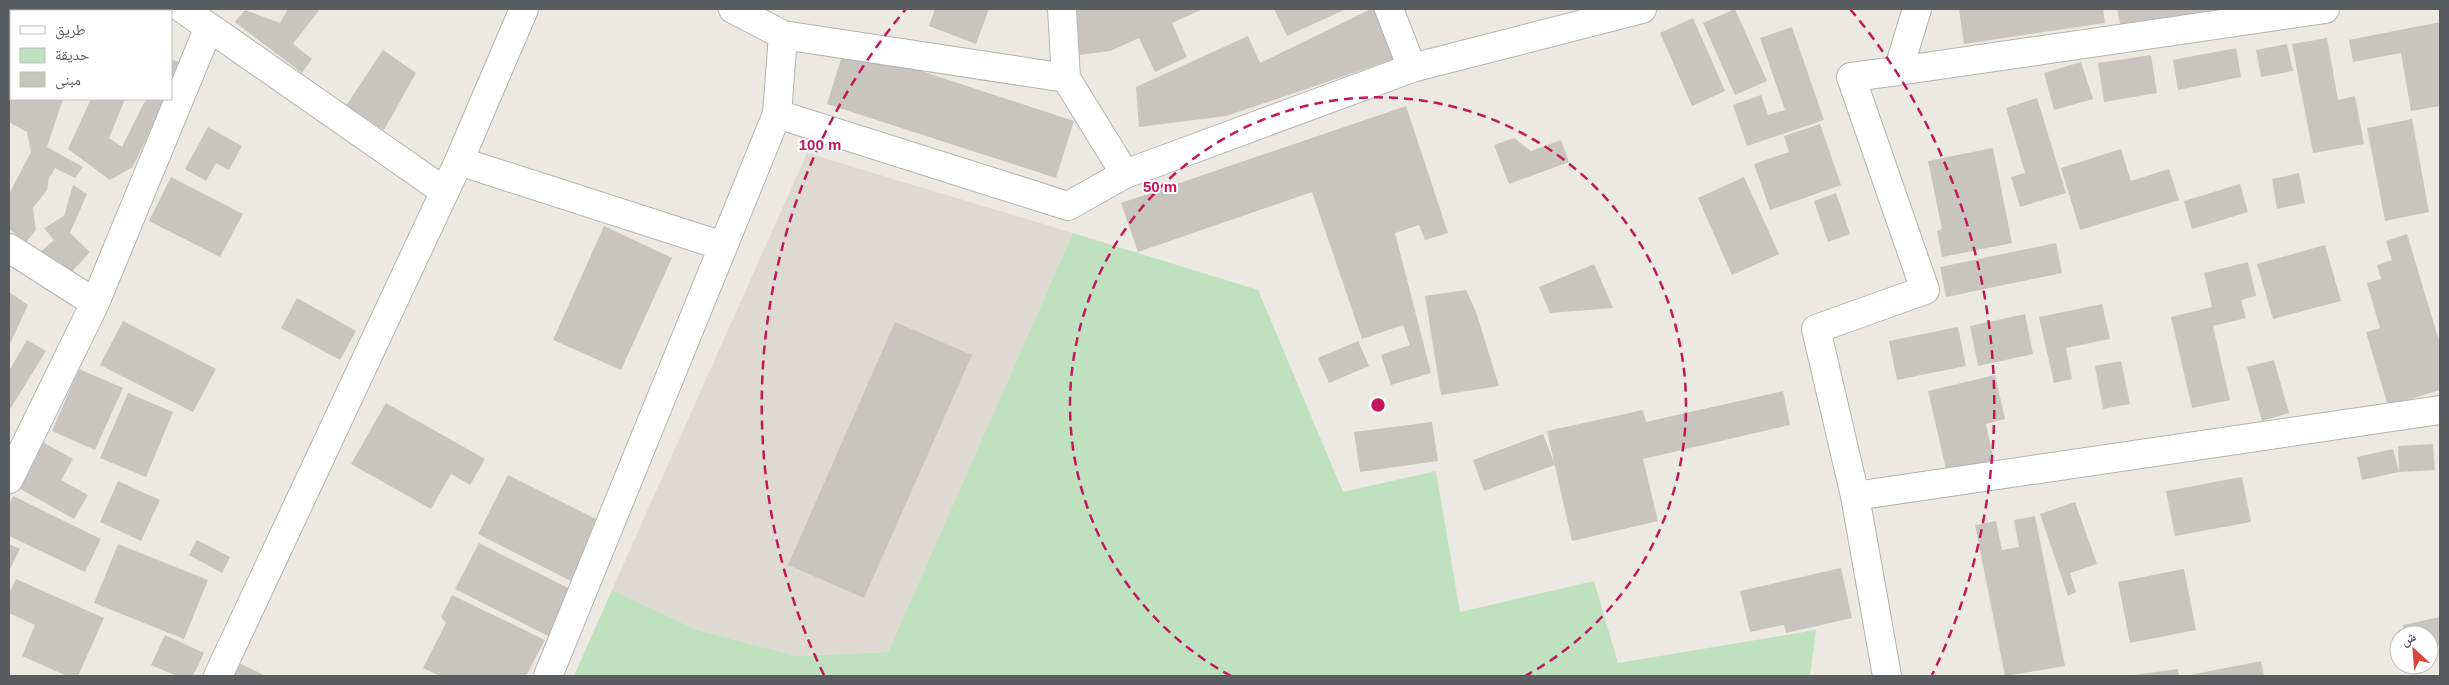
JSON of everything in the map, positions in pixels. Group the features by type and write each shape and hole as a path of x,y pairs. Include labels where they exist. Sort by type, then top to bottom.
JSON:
{"street":[{"path":"183,9 444,191"},
{"path":"218,676 459,161 524,9"},
{"path":"733,9 783,35 1066,78"},
{"path":"1062,9 1066,78 1125,174"},
{"path":"1389,9 1412,68"},
{"path":"777,114 1068,206 1125,174 1412,68 1642,9"},
{"path":"1898,71 1917,9"},
{"path":"1887,676 1855,496 1816,329 1926,290 1851,77 2325,9"},
{"path":"9,479 95,304 210,27"},
{"path":"548,676 777,114 783,35"},
{"path":"459,161 723,246"},
{"path":"9,248 95,304"},
{"path":"1855,496 2440,410"}],"shaded area":[{"path":"807,153 1073,233 888,652 797,656 697,630 612,590"}],"green space":[{"path":"1073,233 1258,290 1343,492 1436,471 1460,612 1594,581 1618,663 1816,630 1810,676 574,676 612,590 697,630 797,656 888,652"}],"building":[{"path":"73,9 74,10 28,10"},
{"path":"288,9 320,9 293,44 312,59 302,73 235,22 245,10 280,23"},
{"path":"935,9 989,9 976,44 929,26"},
{"path":"1072,9 1203,9 1172,23 1187,57 1155,72 1139,38 1110,51 1078,55"},
{"path":"1274,9 1346,9 1287,36"},
{"path":"1371,9 1377,9 1395,59 1226,116 1139,127 1136,87 1248,36 1260,63"},
{"path":"1735,9 1767,81 1735,95 1703,23"},
{"path":"1959,9 2103,9 2105,23 1964,44"},
{"path":"2117,9 2215,9 2215,11 2121,28"},
{"path":"1693,18 1725,91 1692,106 1660,33"},
{"path":"2440,22 2440,106 2411,111 2401,53 2353,62 2349,40"},
{"path":"1792,27 1824,120 1747,146 1733,105 1761,95 1768,115 1785,110 1760,38"},
{"path":"2327,38 2338,100 2355,96 2364,144 2313,153 2292,44"},
{"path":"2287,44 2293,71 2261,77 2256,50"},
{"path":"845,46 1074,121 1056,178 827,104"},
{"path":"2236,48 2241,77 2178,90 2173,60"},
{"path":"383,50 416,73 384,130 346,106"},
{"path":"10,55 10,100 63,100 47,147 83,167 75,178 55,168 49,178 47,190 33,208 36,230 26,242 9,229 9,194 31,152 27,132 9,122"},
{"path":"2151,55 2157,93 2104,102 2098,63"},
{"path":"172,59 181,63 172,82"},
{"path":"2081,62 2093,99 2054,110 2044,73"},
{"path":"2037,98 2066,193 2020,207 2011,177 2025,173 2006,108"},
{"path":"91,100 125,100 109,138 122,147 146,100 165,100 133,167 110,180 68,149"},
{"path":"1406,106 1448,233 1425,240 1419,225 1395,233 1431,373 1391,385 1381,355 1410,345 1403,325 1362,339 1312,192 1138,252 1121,203"},
{"path":"2412,119 2429,212 2385,221 2367,128"},
{"path":"1820,124 1841,185 1770,210 1754,164 1789,152 1784,136"},
{"path":"208,127 242,146 229,170 216,163 206,181 185,169"},
{"path":"1514,138 1531,151 1561,140 1569,162 1509,184 1494,145"},
{"path":"1993,148 2012,243 1942,257 1937,231 1942,229 1928,161"},
{"path":"2121,149 2131,181 2169,169 2179,200 2080,230 2061,168"},
{"path":"2299,173 2305,203 2277,209 2272,179"},
{"path":"171,177 243,214 220,257 149,221"},
{"path":"1744,177 1779,254 1732,275 1698,198"},
{"path":"2240,184 2248,212 2192,229 2184,201"},
{"path":"73,185 87,194 70,233 90,252 69,275 38,254 54,240 44,228 64,216"},
{"path":"1836,193 1850,234 1828,242 1814,201"},
{"path":"604,226 672,258 621,370 553,340"},
{"path":"2407,234 2440,344 2440,390 2388,406 2366,332 2380,328 2367,283 2381,279 2377,265 2392,260 2386,241"},
{"path":"2056,243 2062,273 1946,297 1940,267"},
{"path":"2325,245 2341,301 2273,319 2257,264"},
{"path":"2248,262 2256,296 2241,300 2246,318 2213,326 2230,400 2192,408 2171,317 2212,307 2204,273"},
{"path":"1594,264 1613,308 1550,313 1539,287"},
{"path":"1466,290 1476,312 1499,386 1441,395 1425,296"},
{"path":"9,292 28,305 9,346"},
{"path":"297,298 356,331 340,360 281,328"},
{"path":"2102,304 2110,339 2066,348 2072,379 2054,383 2039,317"},
{"path":"2025,314 2033,354 1978,366 1970,326"},
{"path":"123,321 216,369 193,412 100,365"},
{"path":"895,322 972,355 864,598 788,565"},
{"path":"1958,327 1966,366 1897,380 1889,341"},
{"path":"27,340 46,351 9,411 9,371"},
{"path":"1358,341 1369,366 1329,383 1318,358"},
{"path":"2274,360 2289,413 2262,421 2247,367"},
{"path":"2121,361 2130,404 2103,409 2095,366"},
{"path":"79,369 123,388 95,450 52,431"},
{"path":"1995,375 2005,419 1986,424 1994,463 1947,474 1928,391"},
{"path":"1783,391 1790,425 1643,459 1658,521 1572,541 1547,431 1643,410 1646,422"},
{"path":"128,393 173,412 146,477 100,458"},
{"path":"386,403 485,459 470,485 451,474 431,509 351,464"},
{"path":"1432,422 1438,461 1360,472 1354,432"},
{"path":"1543,434 1555,465 1484,491 1473,460"},
{"path":"39,440 73,459 61,480 88,495 74,519 13,485"},
{"path":"2433,444 2435,470 2399,472 2398,446"},
{"path":"2393,449 2399,472 2362,480 2357,457"},
{"path":"508,475 602,522 571,581 478,534"},
{"path":"2242,477 2251,522 2175,536 2166,491"},
{"path":"118,481 160,500 141,541 100,522"},
{"path":"13,496 101,539 85,572 9,536 9,505"},
{"path":"2075,502 2097,564 2070,573 2076,592 2068,596 2040,514"},
{"path":"2035,516 2065,666 2005,676 1975,525 1996,521 2002,550 2019,547 2014,520"},
{"path":"197,540 230,557 222,573 189,555"},
{"path":"479,543 572,590 548,636 455,589"},
{"path":"9,544 20,549 9,571"},
{"path":"118,544 208,580 184,639 94,603"},
{"path":"1841,568 1852,618 1786,633 1784,625 1750,632 1740,591"},
{"path":"2184,569 2196,630 2130,643 2118,582"},
{"path":"16,579 104,618 78,676 67,676 22,656 35,625 9,613 9,594"},
{"path":"452,595 545,640 526,676 440,676 423,668 446,623 441,617"},
{"path":"2440,617 2440,645 2439,625 2403,625"},
{"path":"165,635 204,653 193,676 177,676 151,665"},
{"path":"2261,661 2264,676 2190,676 2190,675"},
{"path":"237,662 266,676 230,676"},
{"path":"2178,669 2179,676 2134,676 2134,675"}]}
